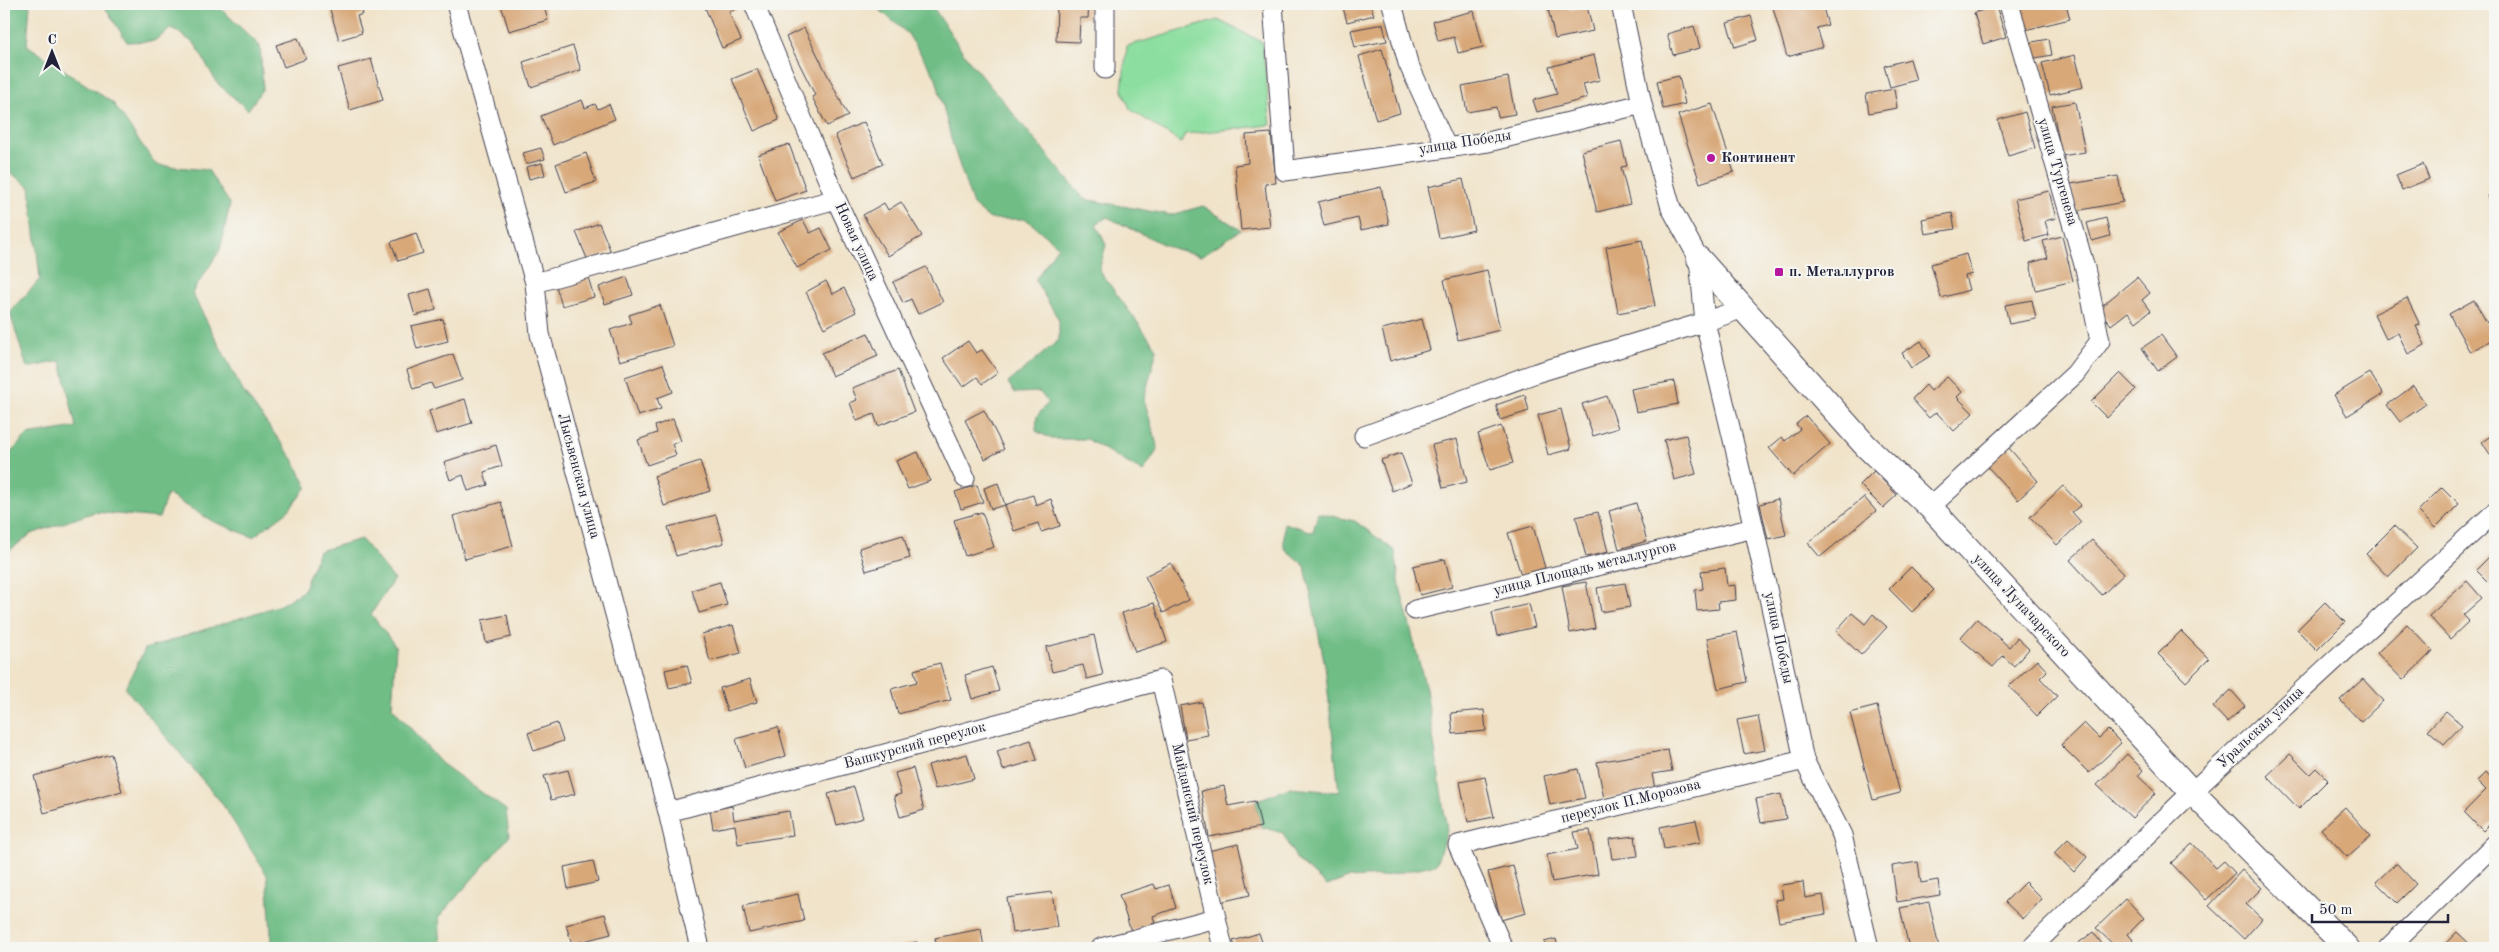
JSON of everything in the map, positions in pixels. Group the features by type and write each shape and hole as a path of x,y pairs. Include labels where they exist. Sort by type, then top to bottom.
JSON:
{"street":[{"name":"Лысьвенская улица","path":"456,4 535,283 540,334 668,812 700,948"},
{"name":"Новая улица","path":"754,4 836,199 965,478"},
{"path":"1105,4 1105,69"},
{"name":"улица Победы","path":"1273,4 1285,171 1446,146 1488,142 1642,104"},
{"path":"1392,4 1408,62 1446,146"},
{"name":"улица Победы","path":"1621,4 1642,104 1671,208 1699,259 1706,322 1754,528 1804,760 1842,835 1868,948"},
{"name":"улица Тургенева","path":"1930,507 2075,374 2100,341 2084,268 2009,4"},
{"path":"535,283 836,199"},
{"name":"улица Луначарского","path":"1699,259 1866,446 1930,507 2192,792 2347,948"},
{"path":"1364,436 1536,373 1706,322 1743,308"},
{"name":"Уральская улица","path":"2031,948 2192,792 2495,512"},
{"name":"улица Площадь металлургов","path":"1416,610 1754,528"},
{"name":"Вашкурский переулок","path":"668,812 1161,680"},
{"name":"Майданский переулок","path":"1161,680 1223,948"},
{"name":"переулок П.Морозова","path":"1503,948 1458,845 1804,760"},
{"path":"2388,948 2495,844"},
{"path":"1101,948 1216,918"}],"green space":[{"path":"4,4 30,4 27,45 113,103 156,165 208,170 230,204 220,250 192,293 243,391 293,459 307,487 288,511 253,537 212,521 167,494 159,518 95,512 31,534 4,555 4,460 27,435 76,427 61,361 27,368 10,313 40,279 30,187 4,168"},
{"path":"103,4 217,5 260,46 263,88 248,110 217,83 195,44 172,28 154,41 127,42"},
{"path":"873,4 931,4 967,58 1084,199 1171,215 1203,206 1241,230 1201,256 1169,247 1107,217 1096,224 1106,245 1099,270 1157,349 1144,399 1158,449 1143,472 1087,439 1052,439 1036,431 1037,416 1048,403 1040,392 1015,393 1008,383 1059,340 1059,320 1035,280 1058,246 1026,219 990,219 973,205 953,146 936,78 908,34"},
{"path":"1218,20 1262,42 1271,125 1185,134 1181,143 1130,109 1122,89 1127,46"},
{"path":"1318,513 1355,521 1395,551 1400,587 1426,689 1447,831 1436,864 1385,876 1348,878 1327,886 1297,860 1283,833 1261,827 1255,801 1289,788 1339,792 1325,666 1305,566 1284,548 1284,523 1313,532"},
{"path":"361,539 394,579 371,614 396,647 392,707 441,763 506,810 509,837 439,917 441,948 272,948 267,875 221,802 125,688 145,649 280,605 303,591 319,551"}],"building":[{"path":"360,4 363,14 357,16 362,33 339,40 329,6"},
{"path":"543,4 548,20 509,31 501,5"},
{"path":"743,4 744,6 729,12 741,40 722,48 704,5"},
{"path":"1057,4 1089,4 1088,18 1080,18 1079,42 1056,41"},
{"path":"1342,4 1370,4 1374,15 1347,22"},
{"path":"1547,4 1568,4 1570,10 1587,6 1593,31 1555,39"},
{"path":"1772,4 1822,4 1828,25 1817,28 1823,47 1787,57"},
{"path":"2066,4 2070,19 2025,30 2019,5"},
{"path":"1996,6 2006,37 1983,44 1974,13"},
{"path":"1474,11 1483,47 1458,53 1454,37 1438,41 1433,21"},
{"path":"1751,16 1758,40 1735,47 1727,23"},
{"path":"1383,24 1387,41 1355,47 1351,30"},
{"path":"1694,26 1700,48 1673,55 1667,34"},
{"path":"804,28 848,116 827,126 812,97 815,95 786,37"},
{"path":"298,38 306,59 284,67 276,45"},
{"path":"2049,39 2052,55 2030,59 2027,43"},
{"path":"573,46 581,70 531,87 523,62"},
{"path":"1382,49 1400,113 1376,120 1359,56"},
{"path":"1594,55 1600,80 1583,84 1587,98 1537,112 1533,100 1557,94 1549,67"},
{"path":"2075,55 2083,87 2050,95 2042,63"},
{"path":"371,59 383,100 350,110 338,68"},
{"path":"1910,59 1916,80 1890,87 1884,66"},
{"path":"757,69 779,120 754,131 732,79"},
{"path":"1679,76 1685,104 1663,109 1657,81"},
{"path":"1508,77 1515,114 1498,117 1496,107 1467,112 1462,86"},
{"path":"1894,89 1897,108 1869,113 1866,94"},
{"path":"582,100 585,108 595,104 598,109 609,104 615,119 553,145 541,116"},
{"path":"2075,102 2085,152 2062,156 2052,106"},
{"path":"1712,104 1734,172 1700,183 1678,115"},
{"path":"2025,112 2035,148 2008,156 1998,120"},
{"path":"864,122 883,164 854,177 835,135"},
{"path":"1271,133 1276,183 1265,184 1270,227 1241,230 1235,165 1248,163 1246,135"},
{"path":"1621,141 1627,166 1621,167 1630,204 1597,212 1582,151"},
{"path":"789,144 806,190 775,201 758,155"},
{"path":"541,148 545,159 526,164 523,153"},
{"path":"586,153 596,182 566,192 556,164"},
{"path":"542,163 545,175 529,179 526,167"},
{"path":"2423,164 2429,179 2402,190 2396,175"},
{"path":"2118,176 2123,202 2076,211 2071,184"},
{"path":"1463,179 1474,230 1439,238 1428,187"},
{"path":"1381,187 1389,224 1361,230 1358,218 1324,226 1318,202"},
{"path":"2049,191 2056,218 2045,221 2049,235 2026,241 2015,199"},
{"path":"2495,192 2495,211 2488,196"},
{"path":"901,202 922,236 888,256 863,215 884,203 888,210"},
{"path":"1952,213 1955,229 1925,234 1922,219"},
{"path":"2106,218 2110,236 2092,241 2087,223"},
{"path":"803,220 810,233 821,228 832,250 797,268 778,232"},
{"path":"599,223 611,252 588,261 576,232"},
{"path":"416,233 423,253 398,261 391,242"},
{"path":"2062,236 2073,281 2036,290 2030,263 2048,258 2043,241"},
{"path":"1642,240 1655,306 1618,313 1606,247"},
{"path":"1966,254 1972,274 1965,276 1969,290 1941,298 1931,264"},
{"path":"926,267 943,302 918,314 911,299 903,303 893,282"},
{"path":"1487,270 1500,330 1458,340 1444,280"},
{"path":"588,277 594,297 562,306 556,286"},
{"path":"627,277 633,295 605,304 599,287"},
{"path":"2137,277 2150,293 2142,300 2150,311 2136,322 2128,312 2111,325 2098,309"},
{"path":"826,281 833,294 844,288 856,312 824,328 806,292"},
{"path":"430,289 436,310 415,316 409,295"},
{"path":"2407,298 2420,325 2416,326 2425,345 2408,354 2398,333 2386,339 2374,314"},
{"path":"2032,300 2036,319 2009,324 2005,305"},
{"path":"2474,300 2487,323 2494,319 2495,338 2470,352 2449,314"},
{"path":"660,305 673,346 620,361 610,330 632,323 629,315"},
{"path":"443,319 448,341 417,349 411,326"},
{"path":"1422,319 1430,350 1390,361 1382,329"},
{"path":"868,333 878,356 832,376 822,353"},
{"path":"2161,335 2177,357 2158,371 2142,348"},
{"path":"968,341 976,353 982,350 998,373 982,384 977,377 963,387 943,358"},
{"path":"1921,341 1930,356 1911,368 1902,353"},
{"path":"453,354 462,380 434,389 431,383 413,389 407,370"},
{"path":"663,364 673,392 657,398 661,409 638,416 625,377"},
{"path":"898,370 914,412 878,426 874,414 857,421 850,403 857,400 852,388"},
{"path":"2120,373 2136,389 2107,418 2091,402"},
{"path":"2370,373 2383,394 2347,416 2334,395"},
{"path":"1947,377 1962,392 1957,397 1973,413 1954,431 1936,412 1929,418 1912,399 1926,385 1931,391"},
{"path":"1674,381 1678,404 1636,412 1631,389"},
{"path":"2413,386 2426,404 2400,422 2387,405"},
{"path":"1525,395 1529,411 1500,420 1496,405"},
{"path":"1607,396 1618,428 1593,436 1582,404"},
{"path":"465,399 472,423 436,434 429,411"},
{"path":"1561,409 1571,449 1548,455 1538,415"},
{"path":"984,410 1004,449 985,459 965,420"},
{"path":"1806,416 1830,444 1793,476 1769,448 1782,437 1785,441 1800,429 1796,424"},
{"path":"673,419 681,441 672,444 676,455 647,465 638,440 657,433 655,426"},
{"path":"1501,426 1513,463 1490,470 1478,434"},
{"path":"2495,433 2495,462 2482,442"},
{"path":"1686,435 1696,474 1674,480 1664,440"},
{"path":"1457,439 1467,482 1443,488 1432,445"},
{"path":"496,445 502,466 484,472 488,485 468,491 463,475 450,480 444,462"},
{"path":"2008,447 2038,481 2018,500 1987,466"},
{"path":"918,452 930,481 908,489 896,461"},
{"path":"1401,453 1412,483 1392,491 1381,460"},
{"path":"700,461 710,491 664,506 654,476"},
{"path":"1874,471 1897,495 1883,508 1860,485"},
{"path":"998,483 1005,505 991,509 984,488"},
{"path":"977,485 983,502 961,509 955,492"},
{"path":"2063,486 2081,505 2072,512 2081,522 2057,545 2030,517"},
{"path":"2442,487 2459,504 2435,528 2418,511"},
{"path":"1033,495 1036,505 1051,499 1060,526 1041,532 1038,523 1014,531 1005,505"},
{"path":"1864,497 1876,511 1820,557 1808,543"},
{"path":"1778,499 1786,535 1768,539 1760,504"},
{"path":"501,502 513,546 465,559 453,516"},
{"path":"1636,503 1647,541 1619,549 1609,511"},
{"path":"982,512 994,547 965,556 954,520"},
{"path":"1598,512 1608,552 1586,557 1576,517"},
{"path":"716,515 724,543 676,556 668,527"},
{"path":"1533,526 1545,568 1521,575 1508,533"},
{"path":"2394,526 2417,548 2388,577 2366,554"},
{"path":"903,535 910,558 866,571 859,548"},
{"path":"2092,540 2124,574 2102,595 2070,560"},
{"path":"2495,551 2495,589 2476,570"},
{"path":"1445,559 1452,587 1420,595 1413,566"},
{"path":"1171,563 1189,600 1163,613 1145,576"},
{"path":"1911,567 1934,590 1912,612 1889,589"},
{"path":"1725,568 1727,586 1735,585 1736,600 1718,602 1719,609 1697,611 1695,590 1703,589 1701,571"},
{"path":"2467,581 2482,598 2463,615 2469,621 2450,639 2429,616"},
{"path":"720,582 727,605 699,613 692,590"},
{"path":"1586,582 1595,628 1570,633 1562,586"},
{"path":"1625,583 1630,607 1601,612 1597,588"},
{"path":"2325,602 2345,622 2317,650 2297,630"},
{"path":"1154,603 1167,642 1135,652 1122,613"},
{"path":"1529,604 1535,627 1497,636 1492,613"},
{"path":"1852,613 1865,624 1873,614 1887,627 1861,655 1836,631"},
{"path":"507,615 511,637 486,643 482,620"},
{"path":"1977,619 2009,647 2017,638 2029,649 2014,666 2003,656 1993,667 1960,638"},
{"path":"2407,624 2433,651 2403,680 2377,653"},
{"path":"733,625 741,653 710,661 702,634"},
{"path":"2181,631 2209,659 2186,682 2158,654"},
{"path":"1737,632 1747,682 1718,689 1707,638"},
{"path":"1094,635 1103,675 1087,679 1083,665 1052,672 1046,647"},
{"path":"2037,660 2047,671 2040,678 2057,696 2037,716 2009,686"},
{"path":"940,663 951,700 898,714 891,689 917,682 914,670"},
{"path":"687,665 692,683 669,688 665,670"},
{"path":"992,667 999,691 972,699 965,675"},
{"path":"750,679 757,702 727,711 720,688"},
{"path":"2363,679 2383,701 2361,722 2340,700"},
{"path":"2231,690 2245,706 2227,722 2213,707"},
{"path":"1202,702 1208,735 1186,739 1180,706"},
{"path":"1877,706 1900,793 1873,800 1850,713"},
{"path":"1484,710 1486,731 1453,734 1451,713"},
{"path":"2446,711 2462,725 2444,744 2428,730"},
{"path":"1758,716 1765,750 1744,754 1737,720"},
{"path":"557,723 563,741 534,751 528,733"},
{"path":"2084,723 2099,738 2108,730 2121,743 2089,773 2061,745"},
{"path":"778,727 786,756 745,768 736,739"},
{"path":"1031,740 1037,760 1003,770 997,751"},
{"path":"1668,750 1672,771 1652,774 1655,789 1604,799 1597,762"},
{"path":"111,754 122,791 44,813 34,776"},
{"path":"967,754 974,779 935,789 928,765"},
{"path":"2127,754 2143,770 2138,776 2156,793 2132,818 2097,785"},
{"path":"2290,754 2310,774 2316,768 2328,780 2299,809 2267,776"},
{"path":"913,768 924,810 900,817 894,796 901,794 895,773"},
{"path":"1578,769 1585,798 1550,805 1544,776"},
{"path":"568,770 575,794 551,800 544,776"},
{"path":"2486,772 2495,782 2495,819 2483,831 2464,812 2486,790 2477,781"},
{"path":"1485,777 1494,817 1468,822 1460,782"},
{"path":"1224,786 1228,806 1255,801 1261,827 1209,837 1201,791"},
{"path":"854,787 863,818 837,825 828,794"},
{"path":"1781,794 1786,819 1761,823 1756,799"},
{"path":"732,806 734,820 789,811 793,835 738,844 735,825 713,829 710,810"},
{"path":"2345,807 2371,836 2347,857 2321,829"},
{"path":"1696,820 1701,842 1664,849 1660,827"},
{"path":"1590,830 1598,874 1552,882 1547,855 1578,849 1574,832"},
{"path":"1635,836 1638,856 1612,859 1609,839"},
{"path":"2068,839 2087,857 2074,872 2054,853"},
{"path":"2192,843 2216,868 2224,861 2235,873 2206,900 2171,863"},
{"path":"1238,844 1250,895 1220,902 1208,851"},
{"path":"593,861 598,882 568,889 564,867"},
{"path":"1918,862 1921,883 1938,880 1940,895 1897,902 1892,866"},
{"path":"2396,863 2416,884 2397,903 2376,882"},
{"path":"1513,866 1526,913 1501,920 1488,872"},
{"path":"2242,870 2262,888 2246,904 2262,919 2244,939 2209,906"},
{"path":"1803,882 1805,898 1823,895 1826,914 1779,922 1775,900 1783,899 1781,885"},
{"path":"2025,882 2042,899 2023,919 2005,902"},
{"path":"1154,884 1156,889 1169,885 1176,908 1153,916 1155,923 1131,931 1119,895"},
{"path":"1052,892 1057,927 1012,933 1007,898"},
{"path":"798,894 804,921 749,933 743,906"},
{"path":"2126,899 2144,918 2128,934 2133,940 2124,948 2117,948 2096,928"},
{"path":"1929,902 1939,948 1909,948 1900,908"},
{"path":"605,914 611,934 572,944 566,925"},
{"path":"981,929 984,948 937,948 935,938"},
{"path":"2093,932 2105,948 2072,948"},
{"path":"2457,932 2474,948 2441,948"},
{"path":"1259,933 1264,948 1236,948 1233,941"},
{"path":"1556,939 1558,948 1546,948 1544,942"},
{"path":"917,942 919,948 900,948 900,946"}],"place":[{"name":"Континент","path":"1711,158"},
{"name":"п. Металлургов","path":"1779,272"}]}
